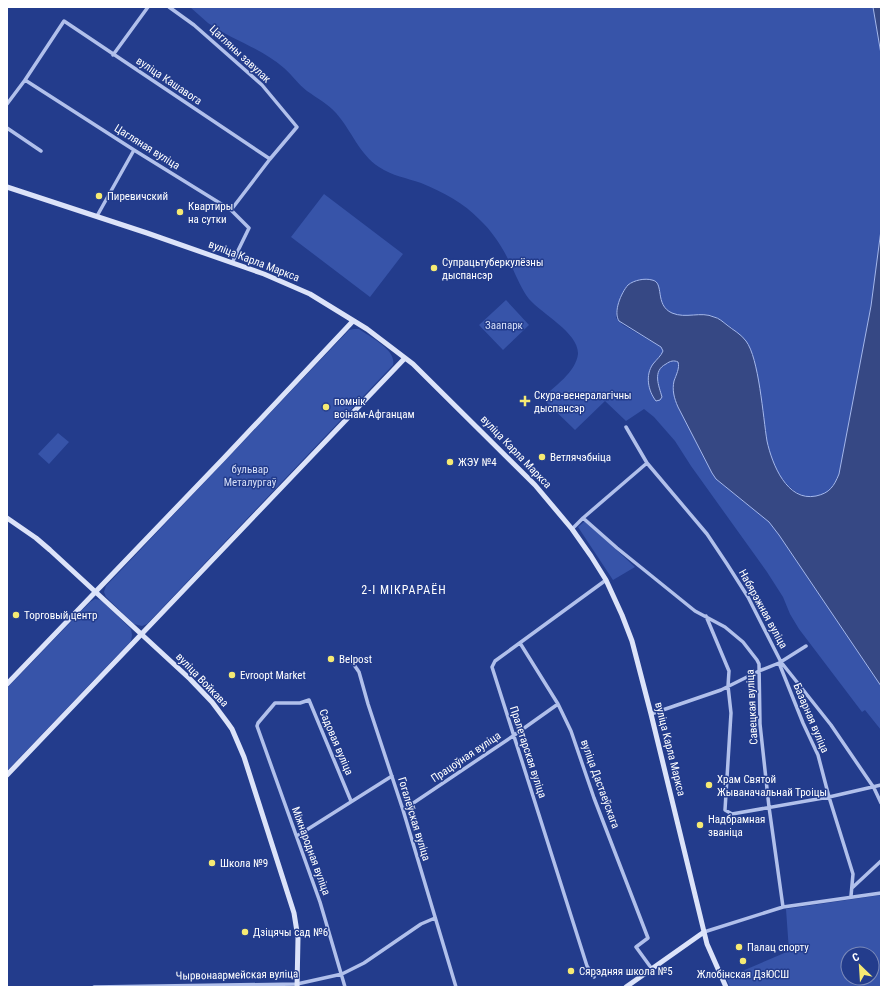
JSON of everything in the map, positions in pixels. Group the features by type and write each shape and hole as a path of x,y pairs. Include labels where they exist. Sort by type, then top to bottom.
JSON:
{"main road":[{"name":"вуліца Карла Маркса","path":"7,187 97,216 232,263 310,294 353,320 405,358 428,377 535,485 572,530 606,580 632,641 709,952 726,987"},
{"path":"7,684 223,459 353,320"},
{"path":"7,775 405,358"},
{"name":"вуліца Войкава","path":"7,518 36,538 190,679 212,702 232,729 240,746 294,913 298,938 297,986"},
{"path":"626,987 704,932"}],"street":[{"path":"113,55 148,7"},
{"name":"Цагляны завулак","path":"169,7 194,24 262,84 297,127 270,159"},
{"name":"вуліца Кашавога","path":"25,80 64,21 270,159"},
{"path":"7,104 25,80"},
{"name":"Цагляная вуліца","path":"25,80 231,210 249,228 232,263"},
{"path":"7,128 42,151"},
{"path":"97,216 134,150"},
{"path":"231,210 270,159"},
{"name":"Набярэжная вуліца","path":"626,426 647,463 707,534 748,597 780,662 831,725 874,788 881,803"},
{"path":"572,530 583,518 647,463"},
{"name":"Савецкая вуліца","path":"583,518 617,548 696,611 725,627 743,642 758,660 760,664 760,724 769,807 783,906"},
{"name":"Пралетарская вуліца","path":"594,977 587,966 492,667 495,661 606,580"},
{"path":"706,616 729,671 728,686 731,713 725,810 732,814 829,797 874,788 881,785"},
{"name":"вуліца Дастаеўскага","path":"520,643 558,704 571,732 594,798 648,938 636,947 652,968"},
{"path":"651,714 721,690 780,662 806,646"},
{"name":"Гогалеўская вуліца","path":"350,659 359,672 403,810 456,987"},
{"name":"Базарная вуліца","path":"780,662 803,723 818,755 829,797 853,874 851,896"},
{"name":"Садовая вуліца","path":"258,722 275,703 300,703 309,700 351,801"},
{"name":"Працоўная вуліца","path":"403,810 558,704"},
{"name":"Міжнародная вуліца","path":"258,722 257,726 320,902 345,987"},
{"path":"297,836 392,776"},
{"path":"852,888 881,861"},
{"path":"704,932 783,906 881,893"},
{"name":"Чырвонаармейская вуліца","path":"94,987 297,986 342,974 364,963 421,924 435,918"}],"green space":[{"path":"190,7 873,7 881,54 881,230 871,306 839,474 831,488 821,495 813,497 801,494 792,489 775,467 766,438 752,354 749,346 737,332 714,316 702,314 684,316 672,313 664,306 659,289 624,291 617,308 616,318 623,325 661,347 663,351 650,369 649,379 652,387 661,399 658,380 659,371 661,367 669,362 678,362 678,369 673,384 674,397 709,467 716,479 769,522 881,686 881,730 865,710 862,712 799,629 790,614 783,597 767,572 691,466 675,441 654,417 644,409 626,421 605,401 575,430 542,398 569,373 576,361 578,354 577,346 573,339 559,324 529,299 502,248 485,225 467,208 445,194 421,183 389,173 372,162 366,156 336,113 307,91 284,68 266,55 217,29"},
{"path":"324,194 403,254 370,297 291,237"},
{"name":"Заапарк","path":"506,300 529,325 503,350 479,325"},
{"name":"бульвар Металургаў","path":"359,329 382,344 391,354 393,365 147,624 142,626 134,624 106,597 104,592 106,586 349,330"},
{"path":"58,433 69,442 49,464 38,454"},
{"path":"585,521 635,567 613,580 578,527"},
{"path":"95,599 101,600 131,629 131,641 7,771 7,688 90,602"},
{"path":"881,895 881,987 730,987 726,978 789,951 786,909"}],"shaded area":[{"path":"873,7 881,7 881,54"},
{"path":"881,230 881,686 769,522 716,479 712,473 675,400 673,384 678,369 678,362 669,362 659,371 658,384 662,397 660,400 656,401 653,397 648,383 649,373 653,364 663,351 661,347 619,321 617,317 617,308 620,298 630,283 643,279 649,279 656,282 663,305 672,313 677,315 709,315 721,320 742,336 750,349 754,360 760,388 767,441 777,470 782,479 797,493 806,496 821,495 831,488 839,474 871,306"}],"place":[{"name":"Пиревичский","path":"99,196"},
{"name":"Квартиры на сутки","path":"180,212"},
{"name":"Супрацьтуберкулёзны дыспансэр","path":"434,268"},
{"name":"Скура-венералагічны дыспансэр","path":"525,401"},
{"name":"помнік воінам-Афганцам","path":"326,407"},
{"name":"Ветлячэбніца","path":"542,457"},
{"name":"ЖЭУ №4","path":"450,462"},
{"name":"Торговый центр","path":"16,615"},
{"name":"Belpost","path":"331,659"},
{"name":"Evroopt Market","path":"232,675"},
{"name":"Храм Святой Жываначальнай Троіцы","path":"709,785"},
{"name":"Надбрамная званіца","path":"700,825"},
{"name":"Школа №9","path":"212,863"},
{"name":"Дзіцячы сад №6","path":"245,932"},
{"name":"Палац спорту","path":"739,947"},
{"name":"Жлобінская ДзЮСШ","path":"743,961"},
{"name":"Сярэдняя школа №5","path":"571,971"}],"district":[{"name":"2-І МІКРАРАЁН","path":"404,590"}]}
